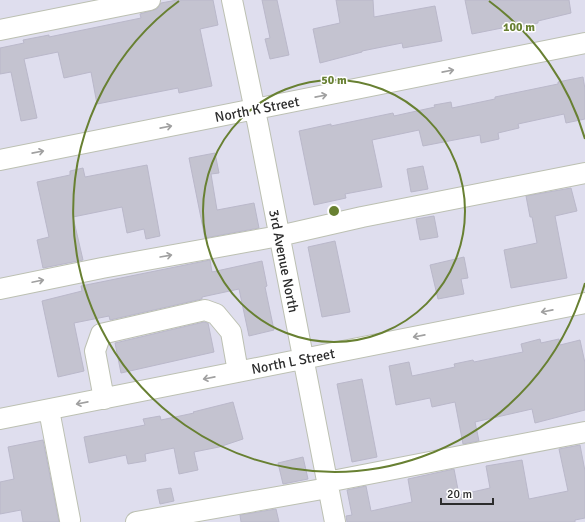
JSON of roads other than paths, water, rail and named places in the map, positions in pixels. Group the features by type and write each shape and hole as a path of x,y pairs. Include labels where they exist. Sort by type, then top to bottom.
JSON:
{"street":[{"path":"0,30 150,0"},
{"name":"3rd Avenue North","path":"232,0 258,125 335,522"},
{"name":"North K Street","path":"0,160 585,43"},
{"path":"0,289 102,268 279,236 401,209 585,173"},
{"name":"North L Street","path":"0,419 585,303"},
{"path":"104,399 95,351 101,334 205,310 216,314 231,332 238,372"},
{"path":"49,410 70,520"},
{"path":"136,522 328,485 585,432"}]}
